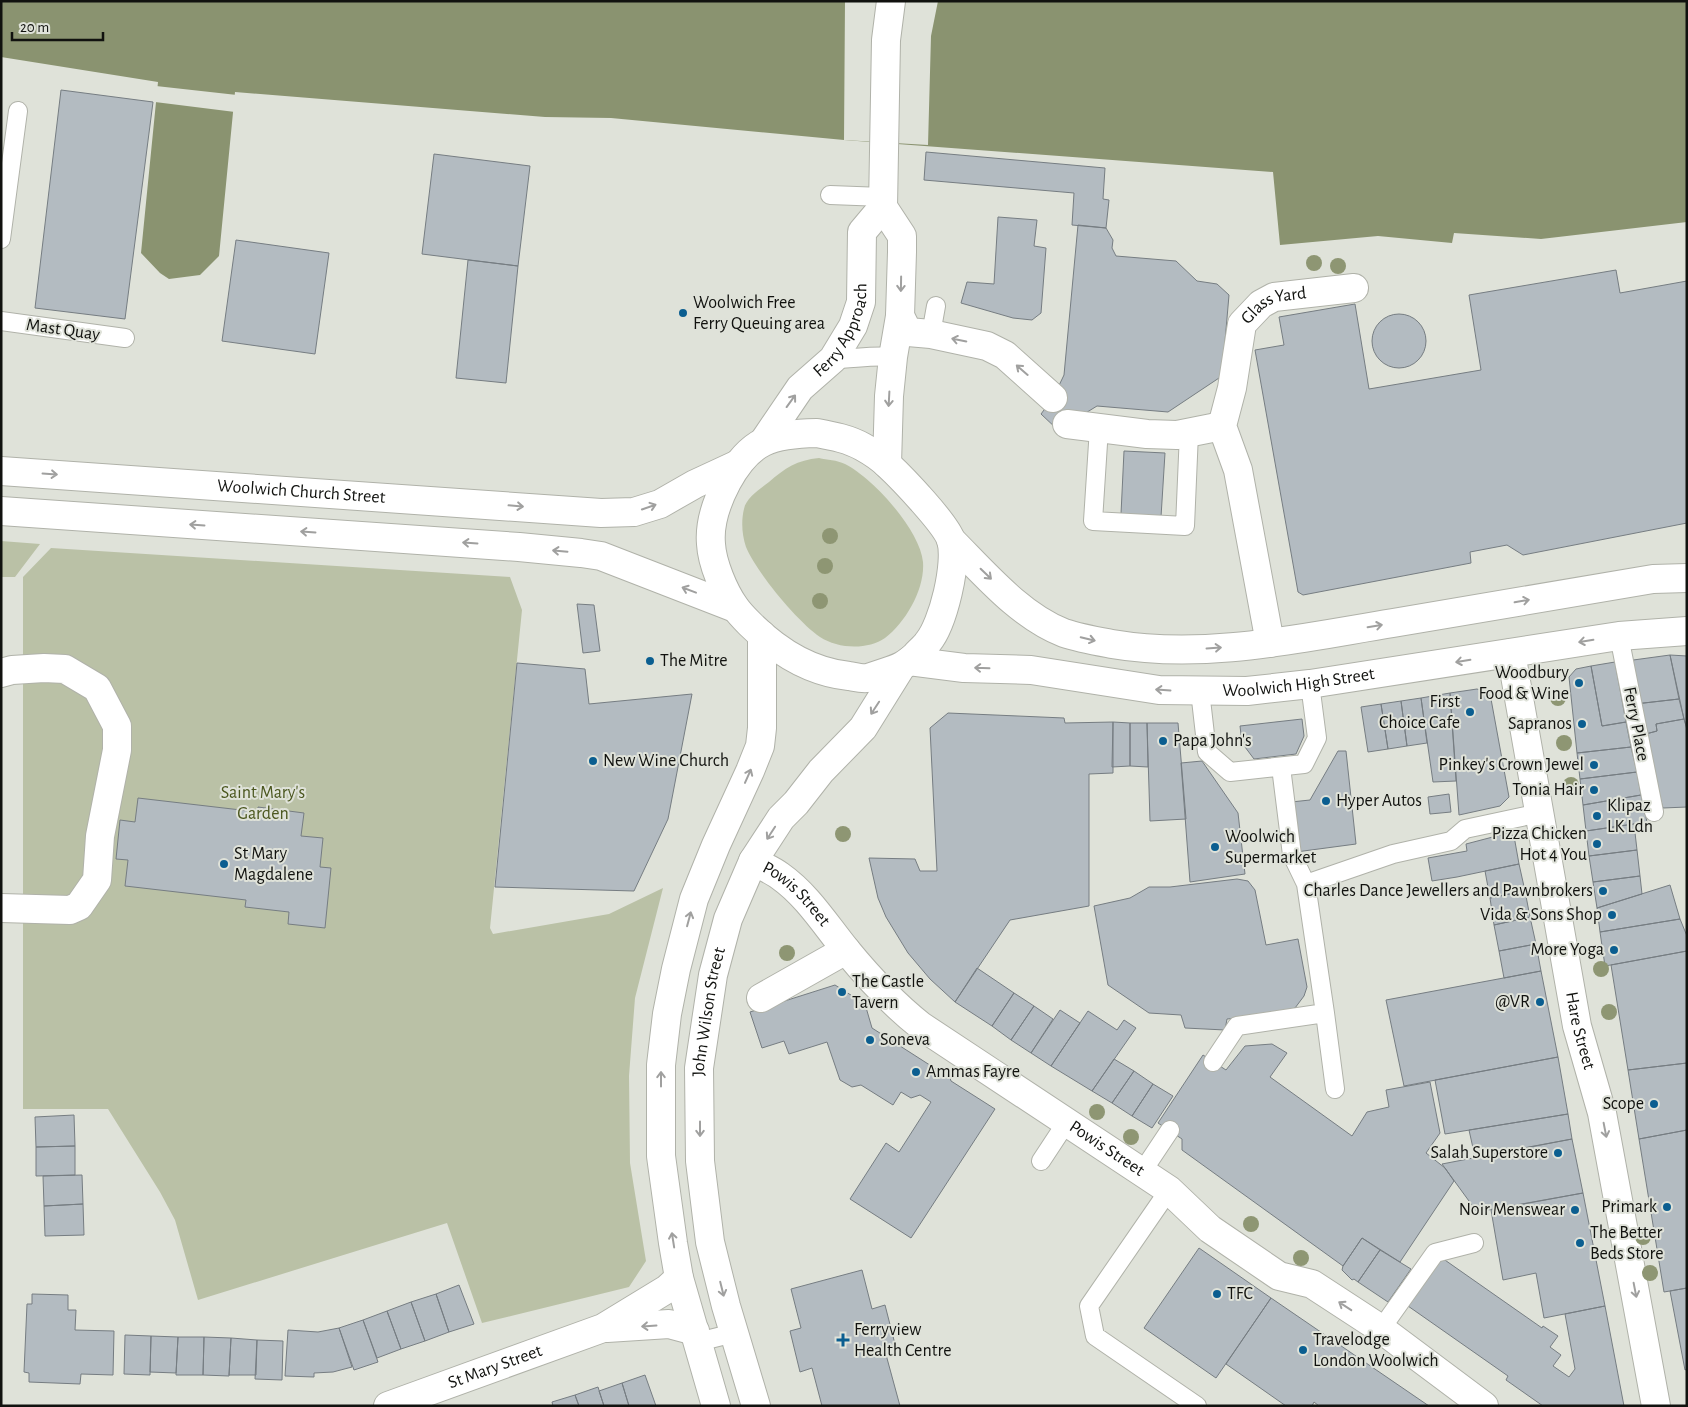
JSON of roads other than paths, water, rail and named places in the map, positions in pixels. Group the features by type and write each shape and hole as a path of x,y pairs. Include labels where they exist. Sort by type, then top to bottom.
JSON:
{"main road":[{"path":"887,464 889,396 900,316 902,236 883,202 886,40 891,1"},
{"name":"Ferry Approach","path":"764,441 800,388 833,359 853,326 861,302 862,232 883,202"},
{"name":"Glass Yard","path":"1222,426 1232,388 1242,324 1261,304 1274,297 1354,288"},
{"path":"900,316 908,332 931,334 987,346 1005,355 1054,398"},
{"path":"1067,424 1177,436 1222,426 1238,470 1270,643"},
{"path":"951,540 952,570 944,605 929,642 905,664 866,678 836,675 812,667 796,660 762,635 735,608 718,574 711,545 712,521 721,494 736,465 764,441 793,434 817,432 844,438 863,447 887,464 940,522 951,540 1023,610 1047,625 1065,633 1131,647 1198,650 1270,643 1654,578 1687,578"},
{"name":"Woolwich Church Street","path":"1,471 601,513 634,512 660,504 695,484 736,465"},
{"path":"1,511 581,552 601,556 735,608"},
{"name":"Woolwich High Street","path":"905,664 1031,670 1160,690 1247,691 1310,684 1619,636 1687,631"},
{"path":"716,1406 679,1278 661,1156 661,1065 666,1014 694,899 760,746 762,728 762,635"},
{"name":"Hare Street","path":"1511,654 1577,1026 1602,1113 1656,1406"},
{"name":"John Wilson Street","path":"756,1406 710,1242 700,1161 700,1068 713,975 728,919 753,861 781,818 862,728 905,664"},
{"path":"1,673 12,670 64,669 97,688 117,726 117,750 100,836 97,880 80,906 70,910 1,908"},
{"name":"Powis Street","path":"753,861 780,875 811,904 846,950 899,1009 921,1026 1169,1190 1210,1229 1279,1276 1312,1284 1381,1330 1484,1406"},
{"path":"761,998 846,950"},
{"name":"St Mary Street","path":"388,1406 603,1328 667,1290 679,1278"},
{"name":"St Mary Street","path":"603,1328 669,1324 696,1336"}],"lane":[{"path":"1,239 18,111"},
{"path":"830,195 883,202"},
{"path":"931,334 936,306"},
{"name":"Mast Quay","path":"1,321 125,338"},
{"path":"833,359 874,356 893,357"},
{"path":"1099,428 1094,521 1185,526 1188,433"},
{"name":"Ferry Place","path":"1619,636 1654,812"},
{"path":"1200,691 1207,752 1230,772 1304,764 1317,738 1310,684"},
{"path":"1282,767 1292,855 1306,884 1335,1089"},
{"path":"1306,884 1393,854 1451,841 1466,829 1540,813"},
{"path":"1213,1062 1237,1026 1325,1013"},
{"path":"1041,1161 1066,1123"},
{"path":"1142,1172 1170,1130"},
{"path":"1169,1190 1089,1306 1095,1336 1197,1406"},
{"path":"1381,1330 1435,1253 1474,1242"},
{"path":"696,1336 734,1333"}],"place":[{"name":"Woolwich Free Ferry Queuing area","path":"683,313"},
{"name":"The Mitre","path":"650,661"},
{"name":"Woodbury Food & Wine","path":"1579,683"},
{"name":"First Choice Cafe","path":"1470,712"},
{"name":"Sapranos","path":"1582,724"},
{"name":"Papa John's","path":"1163,741"},
{"name":"New Wine Church","path":"593,761"},
{"name":"Pinkey's Crown Jewel","path":"1594,765"},
{"name":"Tonia Hair","path":"1594,790"},
{"name":"Hyper Autos","path":"1326,801"},
{"name":"Klipaz LK Ldn","path":"1597,816"},
{"name":"Pizza Chicken Hot 4 You","path":"1597,844"},
{"name":"Woolwich Supermarket","path":"1215,847"},
{"name":"St Mary Magdalene","path":"224,864"},
{"name":"Charles Dance Jewellers and Pawnbrokers","path":"1603,891"},
{"name":"Vida & Sons Shop","path":"1612,915"},
{"name":"More Yoga","path":"1614,950"},
{"name":"The Castle Tavern","path":"842,992"},
{"name":"@VR","path":"1540,1002"},
{"name":"Soneva","path":"870,1040"},
{"name":"Ammas Fayre","path":"916,1072"},
{"name":"Scope","path":"1654,1104"},
{"name":"Salah Superstore","path":"1558,1153"},
{"name":"Primark","path":"1667,1207"},
{"name":"Noir Menswear","path":"1575,1210"},
{"name":"The Better Beds Store","path":"1580,1243"},
{"name":"TFC","path":"1217,1294"},
{"name":"Ferryview Health Centre","path":"843,1340"},
{"name":"Travelodge London Woolwich","path":"1303,1350"}],"park label":[{"name":"Saint Mary's Garden","path":"263,803"}]}
